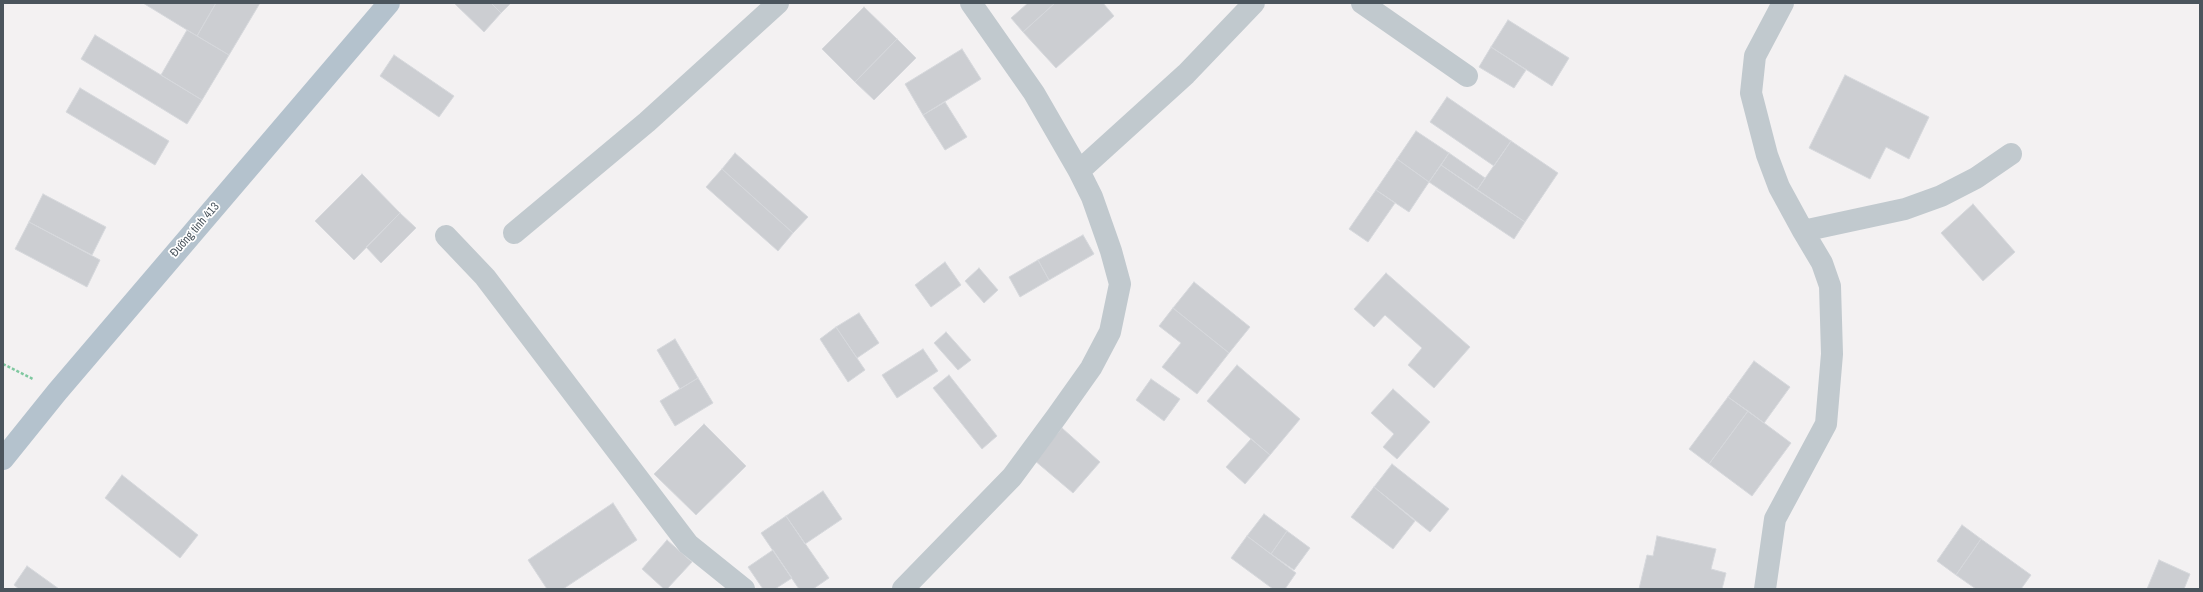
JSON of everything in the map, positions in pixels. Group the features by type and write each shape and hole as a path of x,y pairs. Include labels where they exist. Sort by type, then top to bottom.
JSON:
{"main road":[{"name":"Đường tỉnh 413","path":"3,459 57,392 389,3"}],"street":[{"path":"514,233 647,122 778,3"},
{"path":"903,589 1012,477 1091,368 1110,332 1120,284 1111,251 1092,197 1079,171 1034,93 971,3"},
{"path":"1079,171 1186,74 1254,3"},
{"path":"1362,3 1467,76"},
{"path":"1766,589 1775,519 1826,424 1832,354 1830,286 1822,263 1803,232 1779,186 1767,154 1751,93 1755,56 1783,3"},
{"path":"1803,232 1905,209 1941,196 1976,178 2011,154"},
{"path":"446,236 485,277 688,544 744,589"}],"building":[{"path":"143,3 216,3 197,36"},
{"path":"216,3 260,3 229,55 197,36"},
{"path":"454,3 491,3 501,13 484,32"},
{"path":"491,3 511,3 501,13"},
{"path":"1028,3 1055,3 1023,32 1011,18"},
{"path":"1055,3 1103,3 1114,16 1056,68 1023,32"},
{"path":"864,7 897,39 855,82 822,49"},
{"path":"1508,20 1569,58 1552,86 1491,47"},
{"path":"187,30 229,55 202,100 161,75"},
{"path":"95,35 202,100 187,124 81,59"},
{"path":"897,39 916,58 874,100 855,82"},
{"path":"1491,47 1526,70 1514,88 1479,67"},
{"path":"962,49 981,79 923,115 905,84"},
{"path":"394,55 454,96 439,117 380,76"},
{"path":"1845,75 1929,117 1909,159 1886,147 1870,179 1809,148"},
{"path":"80,88 169,141 155,165 66,112"},
{"path":"1447,97 1511,141 1494,166 1430,122"},
{"path":"945,102 967,137 945,150 923,115"},
{"path":"1416,131 1449,153 1429,182 1397,159"},
{"path":"1511,141 1558,173 1525,222 1477,190"},
{"path":"735,153 808,217 793,233 722,169"},
{"path":"1449,153 1485,178 1477,190 1441,165"},
{"path":"1397,159 1429,182 1409,212 1376,190"},
{"path":"1441,165 1525,222 1514,239 1429,182"},
{"path":"722,169 793,233 778,251 706,187"},
{"path":"362,174 400,213 354,260 315,221"},
{"path":"1376,190 1395,203 1368,242 1349,229"},
{"path":"43,194 106,227 92,255 29,222"},
{"path":"1973,204 2015,252 1983,281 1941,233"},
{"path":"400,213 416,228 381,263 366,247"},
{"path":"29,222 100,260 87,287 15,249"},
{"path":"1083,235 1094,254 1049,280 1038,260"},
{"path":"1038,260 1049,280 1020,297 1009,277"},
{"path":"945,262 961,285 931,307 915,285"},
{"path":"979,268 998,290 984,303 965,281"},
{"path":"1386,273 1470,347 1434,388 1408,365 1422,348 1385,315 1374,327 1354,309"},
{"path":"1194,282 1250,327 1229,353 1173,308"},
{"path":"1173,308 1229,353 1197,394 1162,367 1181,343 1159,326"},
{"path":"859,313 879,343 857,358 836,327"},
{"path":"836,327 865,370 848,382 820,339"},
{"path":"946,332 971,360 958,370 934,343"},
{"path":"675,339 698,378 680,389 657,350"},
{"path":"923,349 938,371 897,398 882,375"},
{"path":"1754,361 1790,387 1764,423 1728,397"},
{"path":"1237,365 1300,419 1270,455 1207,401"},
{"path":"949,375 997,436 982,449 933,388"},
{"path":"698,378 713,403 675,426 660,401"},
{"path":"1151,379 1180,399 1164,421 1136,400"},
{"path":"1393,389 1430,422 1397,459 1383,447 1394,434 1371,413"},
{"path":"1728,397 1748,411 1709,464 1689,449"},
{"path":"1748,411 1791,443 1752,496 1709,464"},
{"path":"704,424 746,466 696,515 654,474"},
{"path":"1062,428 1100,462 1073,493 1034,460"},
{"path":"1251,439 1270,455 1245,484 1226,467"},
{"path":"1392,464 1449,509 1430,532 1374,487"},
{"path":"122,475 198,535 180,558 105,498"},
{"path":"1374,487 1415,521 1393,549 1351,517"},
{"path":"823,491 842,519 805,544 786,516"},
{"path":"613,503 637,540 563,589 547,589 528,560"},
{"path":"1264,514 1287,531 1271,554 1247,536"},
{"path":"786,516 829,578 813,589 799,589 761,533"},
{"path":"1962,525 1981,539 1956,575 1937,561"},
{"path":"1287,531 1310,548 1294,570 1271,554"},
{"path":"1247,536 1296,573 1285,589 1273,589 1231,558"},
{"path":"1657,536 1716,549 1711,569 1726,573 1722,589 1639,589 1647,555 1653,556"},
{"path":"1981,539 2031,575 2021,589 1976,589 1956,575"},
{"path":"667,540 692,562 667,589 664,589 642,569"},
{"path":"773,550 792,578 775,589 763,589 748,567"},
{"path":"2159,560 2190,574 2184,589 2147,589"},
{"path":"27,566 59,589 19,589 14,585"}]}
